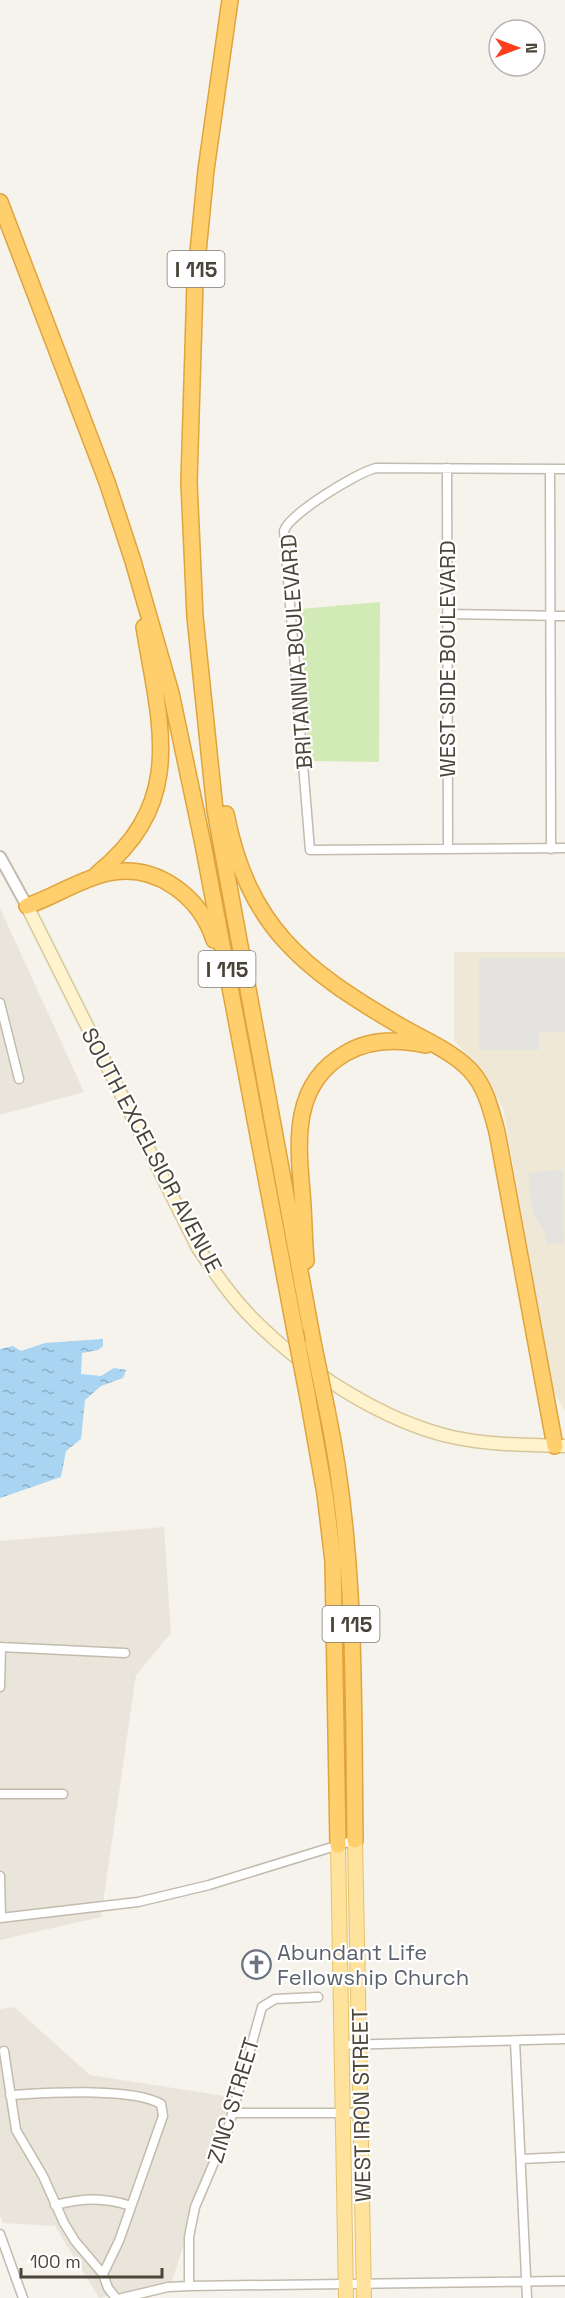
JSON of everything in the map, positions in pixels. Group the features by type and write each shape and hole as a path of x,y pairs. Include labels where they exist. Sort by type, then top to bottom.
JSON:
{"highway":[{"name":"I 115","path":"231,0 204,191 195,283 189,407 190,540 195,618 215,810 338,1473 350,1583 355,1840"},
{"name":"I 115","path":"0,202 107,482 134,561 171,693 187,764 325,1494 333,1561 338,1845"},
{"path":"89,880 109,864 143,823 160,776 159,724 134,561"},
{"path":"205,701 235,853 244,879 269,924 320,976 437,1047 470,1070 486,1094 497,1132 560,1446"},
{"path":"27,906 106,873 137,872 178,887 196,904 210,926 219,954 249,1083"},
{"path":"312,1340 298,1151 300,1113 307,1093 318,1075 337,1058 354,1048 387,1041 437,1047"}],"main road":[{"name":"SOUTH EXCELSIOR AVENUE","path":"27,906 198,1248 221,1282 253,1319 302,1362 352,1395 392,1416 451,1437 504,1444 560,1446"},
{"name":"WEST IRON STREET","path":"355,1840 364,2298"},
{"name":"WEST IRON STREET","path":"338,1845 346,2298"}],"street":[{"path":"447,468 565,469"},
{"name":"WEST SIDE BOULEVARD","path":"447,468 448,849"},
{"name":"BRITANNIA BOULEVARD","path":"447,468 369,470 298,515 286,526 310,849 448,849"},
{"path":"550,470 553,616 551,849"},
{"path":"447,614 565,616"},
{"path":"448,849 565,848"},
{"name":"SOUTH EXCELSIOR AVENUE","path":"0,857 27,906"},
{"path":"0,1003 19,1079"},
{"path":"0,1687 0,1647 125,1653"},
{"path":"0,1794 63,1794"},
{"path":"0,1876 0,1918 138,1902 209,1885 355,1840"},
{"name":"ZINC STREET","path":"189,2286 189,2237 193,2213 222,2148 262,2007 274,1999 318,1997"},
{"path":"341,2045 565,2039"},
{"path":"515,2042 527,2298"},
{"path":"4,2051 16,2130 43,2176 55,2205 75,2241 103,2274 108,2288 116,2298"},
{"path":"10,2095 57,2093 118,2095 153,2099 162,2104 163,2116 131,2206 103,2274"},
{"path":"232,2114 361,2113"},
{"path":"521,2159 565,2157"},
{"path":"55,2205 82,2198 103,2199 131,2206"},
{"path":"0,2234 23,2298"},
{"path":"122,2298 168,2287 189,2286 364,2282 565,2282"}],"shaded area":[{"path":"0,908 84,1092 0,1115"},
{"path":"454,952 565,952 565,1411 552,1389 503,1108 485,1075 454,1041"},
{"path":"479,958 565,958 565,1032 539,1033 539,1050 479,1050"},
{"path":"563,1170 564,1243 546,1244 545,1233 534,1215 529,1192 529,1172"},
{"path":"164,1527 171,1633 136,1675 101,1917 0,1940 0,1541"},
{"path":"14,2007 90,2075 231,2097 172,2281 99,2298 55,2226 3,2223 0,2216 0,2009"}],"green space":[{"path":"380,602 379,762 309,761 300,609"}],"water":[{"path":"103,1339 103,1346 98,1350 82,1353 81,1374 101,1376 114,1368 126,1370 123,1378 101,1386 85,1400 81,1439 66,1451 61,1477 0,1498 0,1349 13,1346 21,1351 45,1343"}],"place":[{"name":"Abundant Life Fellowship Church","path":"256,1965"}]}
